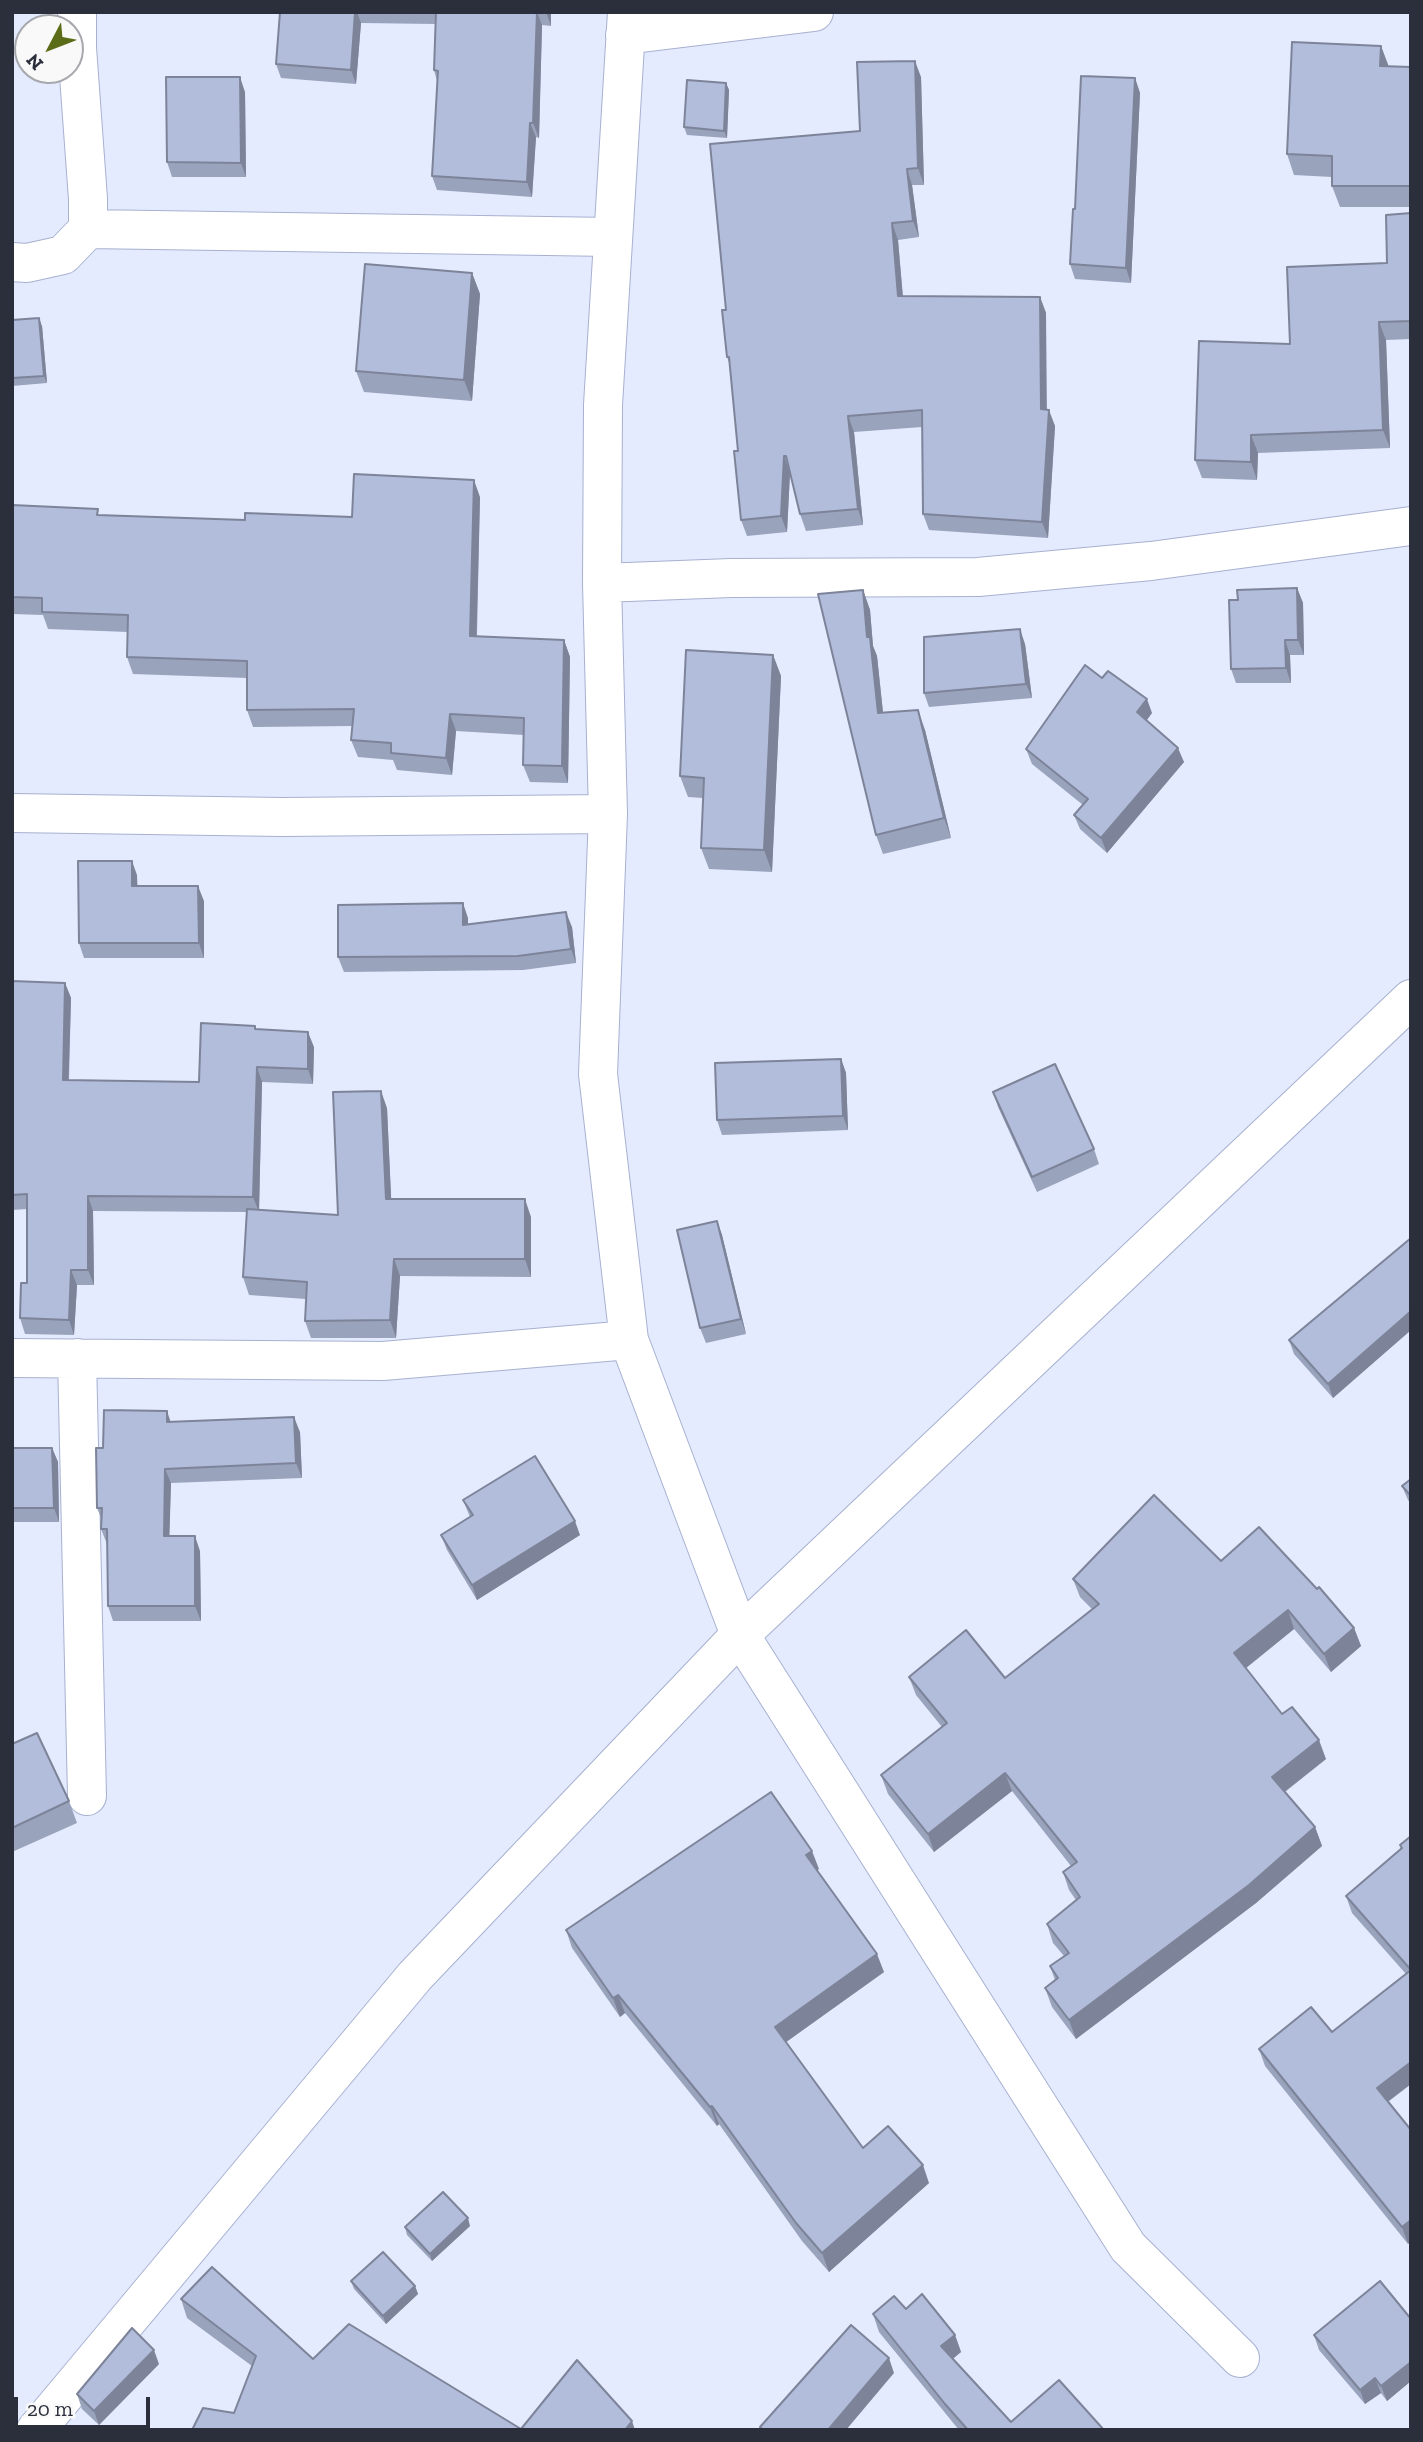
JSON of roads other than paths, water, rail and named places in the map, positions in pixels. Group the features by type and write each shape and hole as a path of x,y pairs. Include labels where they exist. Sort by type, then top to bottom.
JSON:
{"street":[{"path":"78,12 77,48 89,229"},
{"path":"814,12 626,24 603,405 601,583 608,814 598,1074 629,1340 740,1635 1128,2246 1240,2358"},
{"path":"12,262 27,263 63,255 89,229 612,237"},
{"path":"601,583 731,578 978,578 1152,561 1411,526"},
{"path":"12,813 282,817 608,814"},
{"path":"36,2430 415,1976 740,1635 1411,999"},
{"path":"12,1358 383,1361 629,1340"},
{"path":"77,1358 86,1796"}]}
